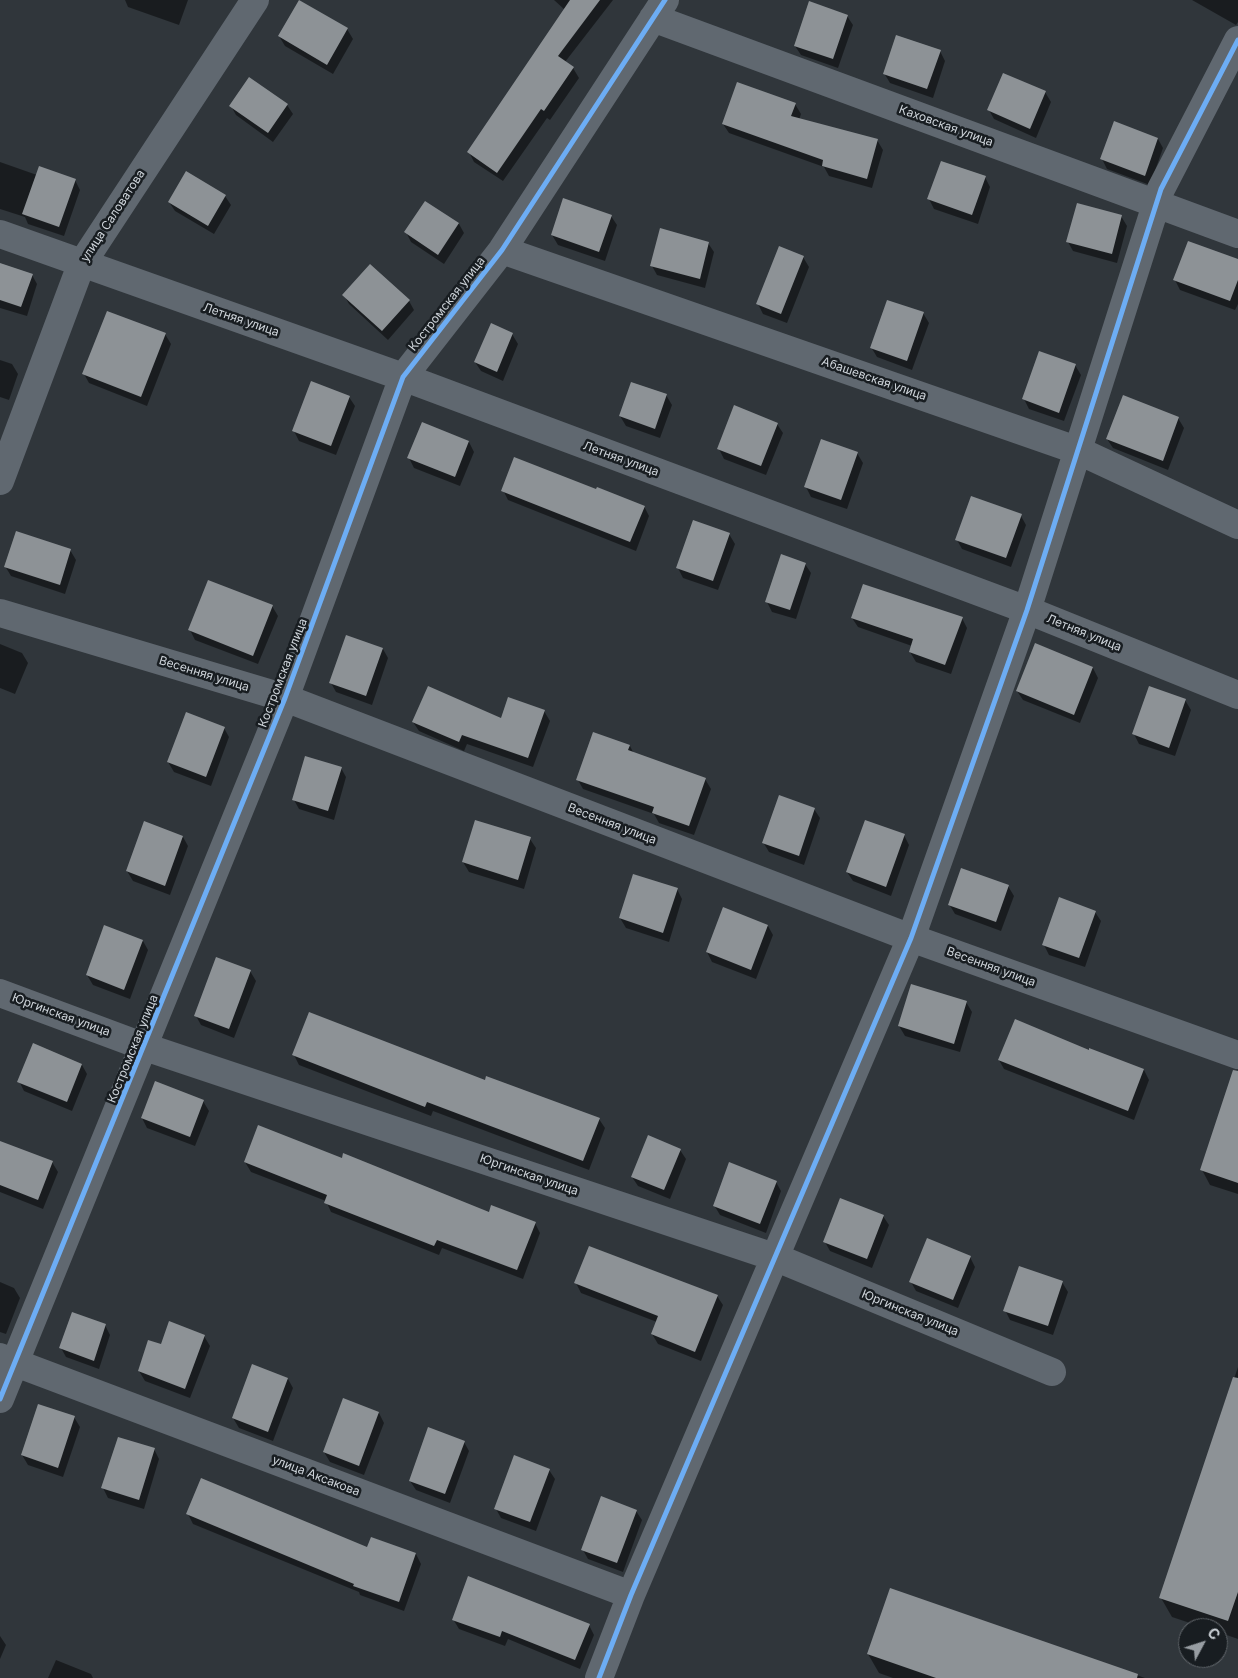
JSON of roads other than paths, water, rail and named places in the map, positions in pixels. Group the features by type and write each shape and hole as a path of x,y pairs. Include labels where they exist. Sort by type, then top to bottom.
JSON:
{"street":[{"name":"улица Саловатова","path":"0,481 81,265 255,0"},
{"name":"Каховская улица","path":"659,9 1238,234"},
{"name":"Костромская улица","path":"0,1399 7,1360 145,1047 285,698 403,377 502,250 659,9"},
{"path":"599,1678 631,1595 777,1258 911,938 1027,610 1080,450 1161,189 1238,40"},
{"name":"Летняя улица","path":"0,234 81,265 403,377 1027,610 1238,695"},
{"name":"Абашевская улица","path":"502,250 1080,450 1238,525"},
{"name":"Весенняя улица","path":"0,613 285,698 911,938 1229,1052"},
{"name":"Юргинская улица","path":"0,993 145,1047 777,1258 1052,1372"},
{"name":"улица Аксакова","path":"7,1360 631,1595"}]}
